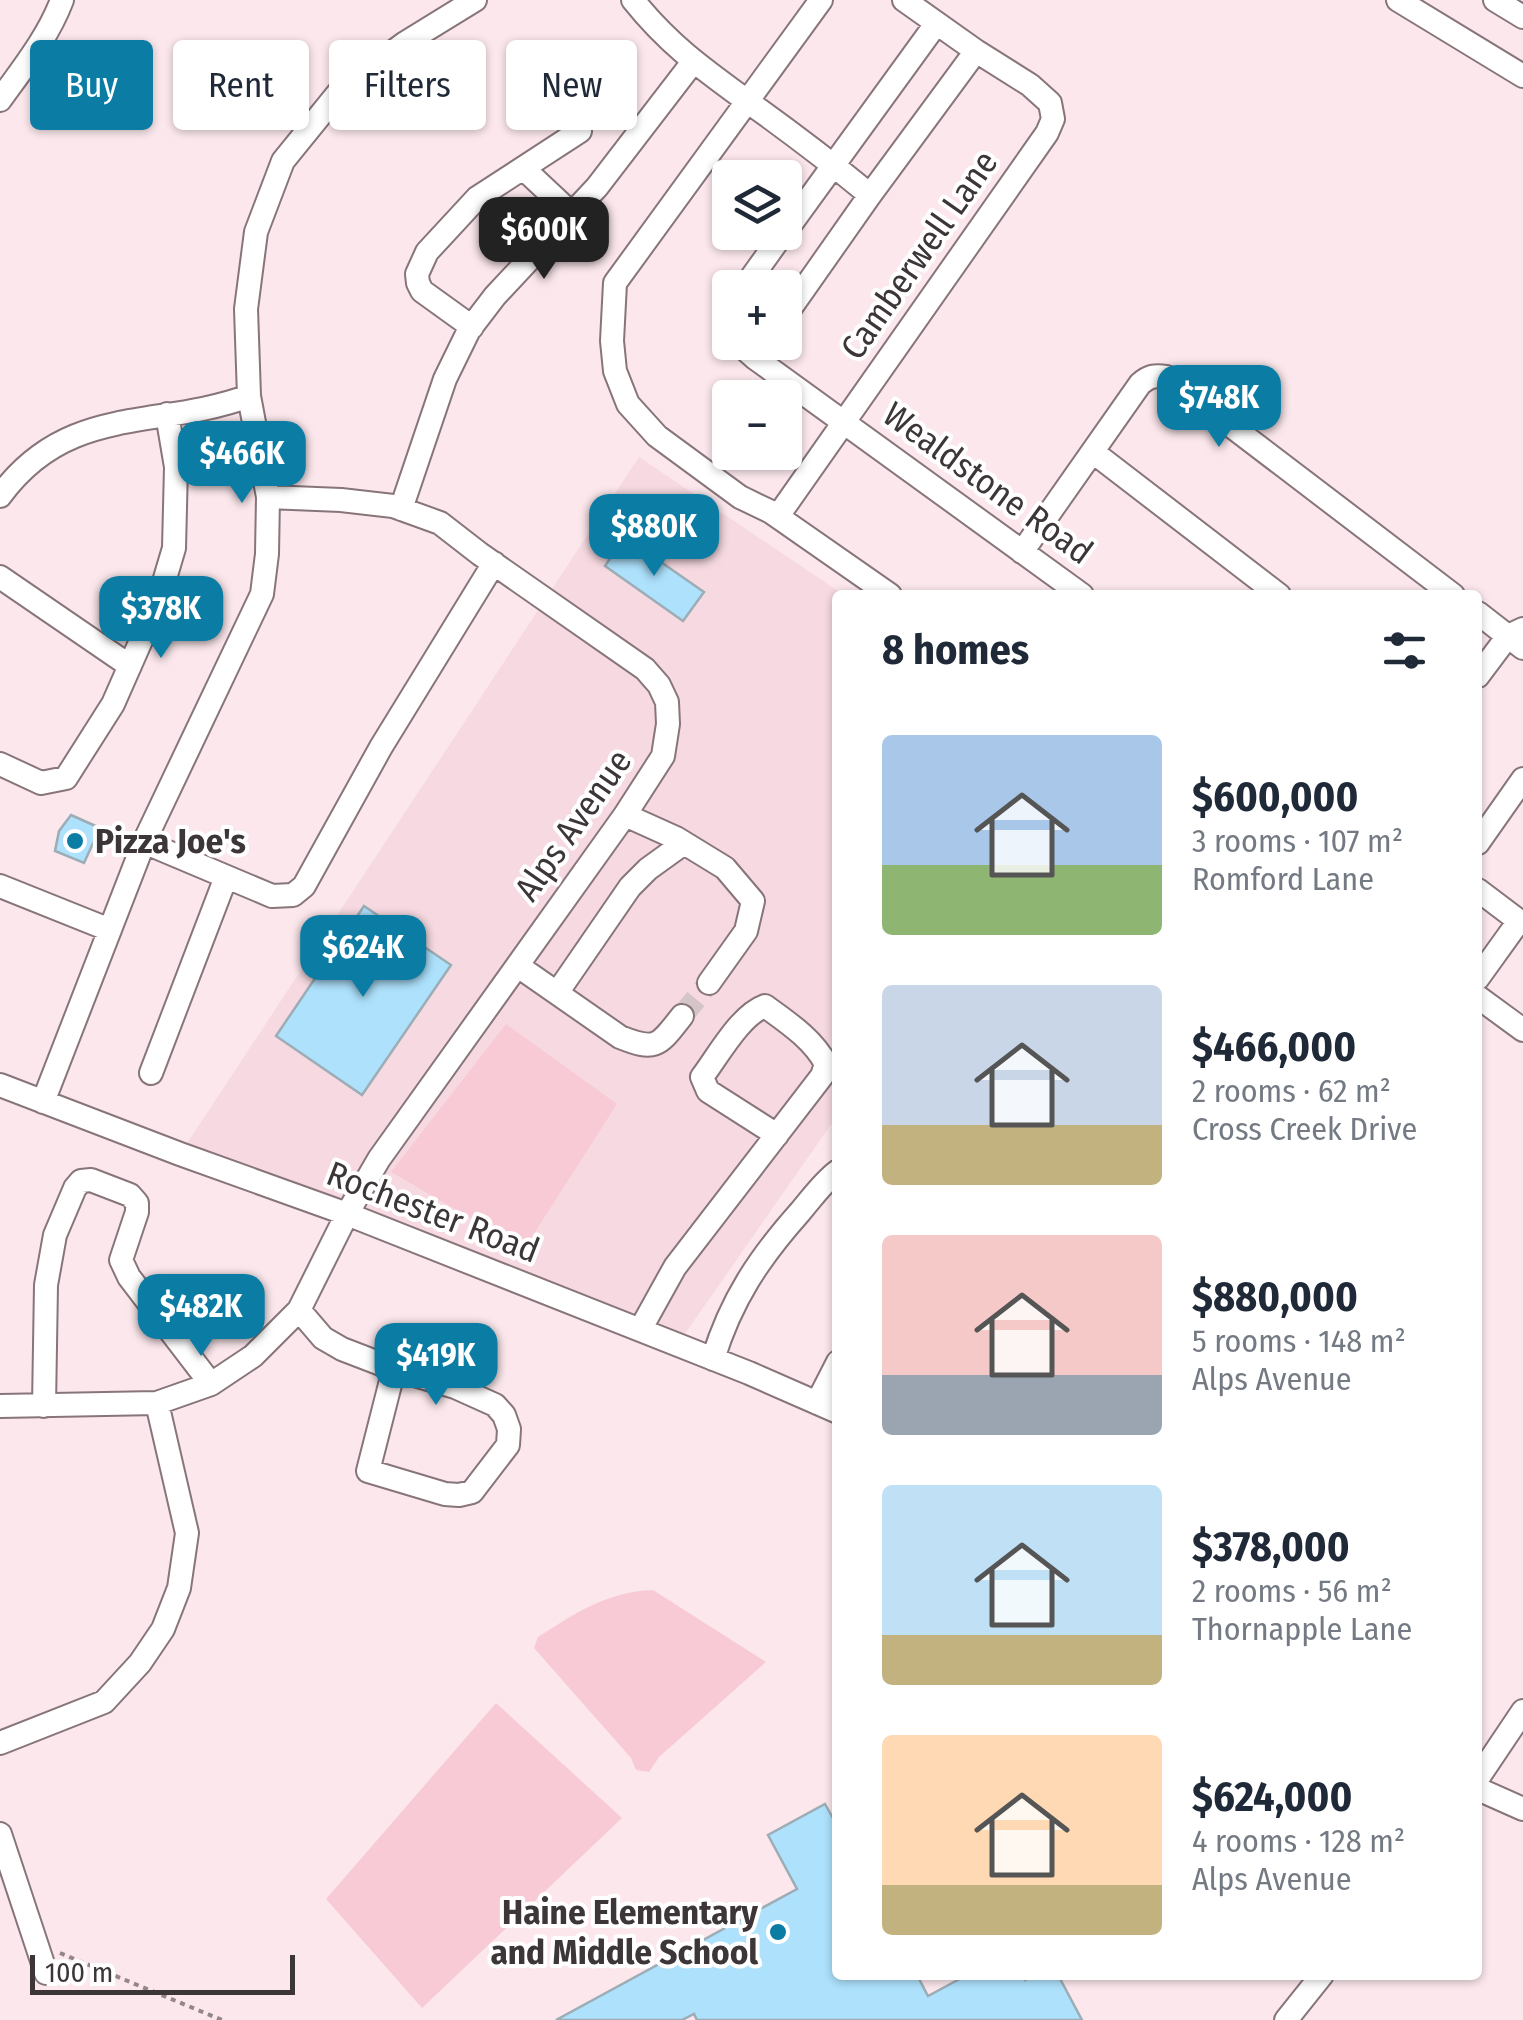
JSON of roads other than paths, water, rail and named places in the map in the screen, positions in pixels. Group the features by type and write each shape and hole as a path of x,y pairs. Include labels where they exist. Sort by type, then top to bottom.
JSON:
{"street":[{"path":"0,100 54,20 62,0"},
{"path":"42,1102 144,842 262,594 268,497 249,396 246,309 256,232 283,161 339,92 474,0"},
{"path":"633,0 693,62 870,195"},
{"path":"821,0 615,283 614,371 628,404 657,436 740,498 778,516 883,590"},
{"path":"802,292 976,51 904,0"},
{"path":"1400,0 1523,76"},
{"path":"1495,0 1523,16"},
{"path":"802,209 936,24"},
{"name":"Camberwell Lane","path":"778,516 1053,119 1050,103 1040,94 976,51"},
{"path":"401,509 444,379 472,327 495,296 596,188 693,62"},
{"path":"472,327 422,291 418,283 420,265 439,238 477,198 580,131"},
{"path":"524,169 572,214"},
{"name":"Wealdstone Road","path":"772,360 844,423 1075,590"},
{"path":"1022,552 1140,384 1149,377 1167,377 1447,590"},
{"path":"0,496 12,480 47,450 82,432 223,406 249,396"},
{"path":"0,764 41,783 66,778 113,704 158,602 174,548 176,467 166,414"},
{"path":"1093,452 1272,590"},
{"name":"Alps Avenue","path":"0,1406 157,1403 211,1384 253,1356 298,1310 379,1158 625,815 663,756 667,702 645,670 440,523 393,506 268,497"},
{"path":"144,842 272,896 293,895 304,886 381,747 494,564"},
{"path":"0,577 130,666"},
{"path":"1482,616 1518,638 1482,672"},
{"path":"1482,837 1523,779"},
{"path":"625,815 725,868 753,901 746,931 710,983"},
{"path":"557,993 630,886 684,843"},
{"path":"150,1073 226,877"},
{"path":"0,886 110,930"},
{"path":"1482,893 1521,922 1482,973"},
{"path":"518,966 636,1044 651,1046 663,1039 682,1016"},
{"path":"1482,1001 1523,1030"},
{"path":"640,1330 675,1267 777,1136 822,1076 826,1064 821,1055 791,1024 764,1006 746,1018 702,1077 708,1091 777,1136"},
{"name":"Rochester Road","path":"0,1085 346,1214 827,1408"},
{"path":"713,1359 737,1296 768,1248 832,1178"},
{"path":"44,1406 46,1285 56,1235 75,1188 91,1180 130,1195 137,1204 121,1260 129,1277 211,1384"},
{"path":"298,1310 323,1338 342,1349 495,1405 509,1430 508,1445 472,1492 446,1494 368,1471 394,1369"},
{"path":"0,1743 104,1702 140,1663 163,1629 178,1588 186,1533 157,1403"},
{"path":"1482,1772 1523,1711"},
{"path":"1482,1791 1523,1810"},
{"path":"0,1834 46,1974"},
{"path":"1286,2020 1318,1980"}],"tunnel":[{"path":"682,1016 709,983"}],"place":[{"name":"Pizza Joe's","path":"75,841"},
{"name":"Haine Elementary and Middle School","path":"778,1932"}]}
